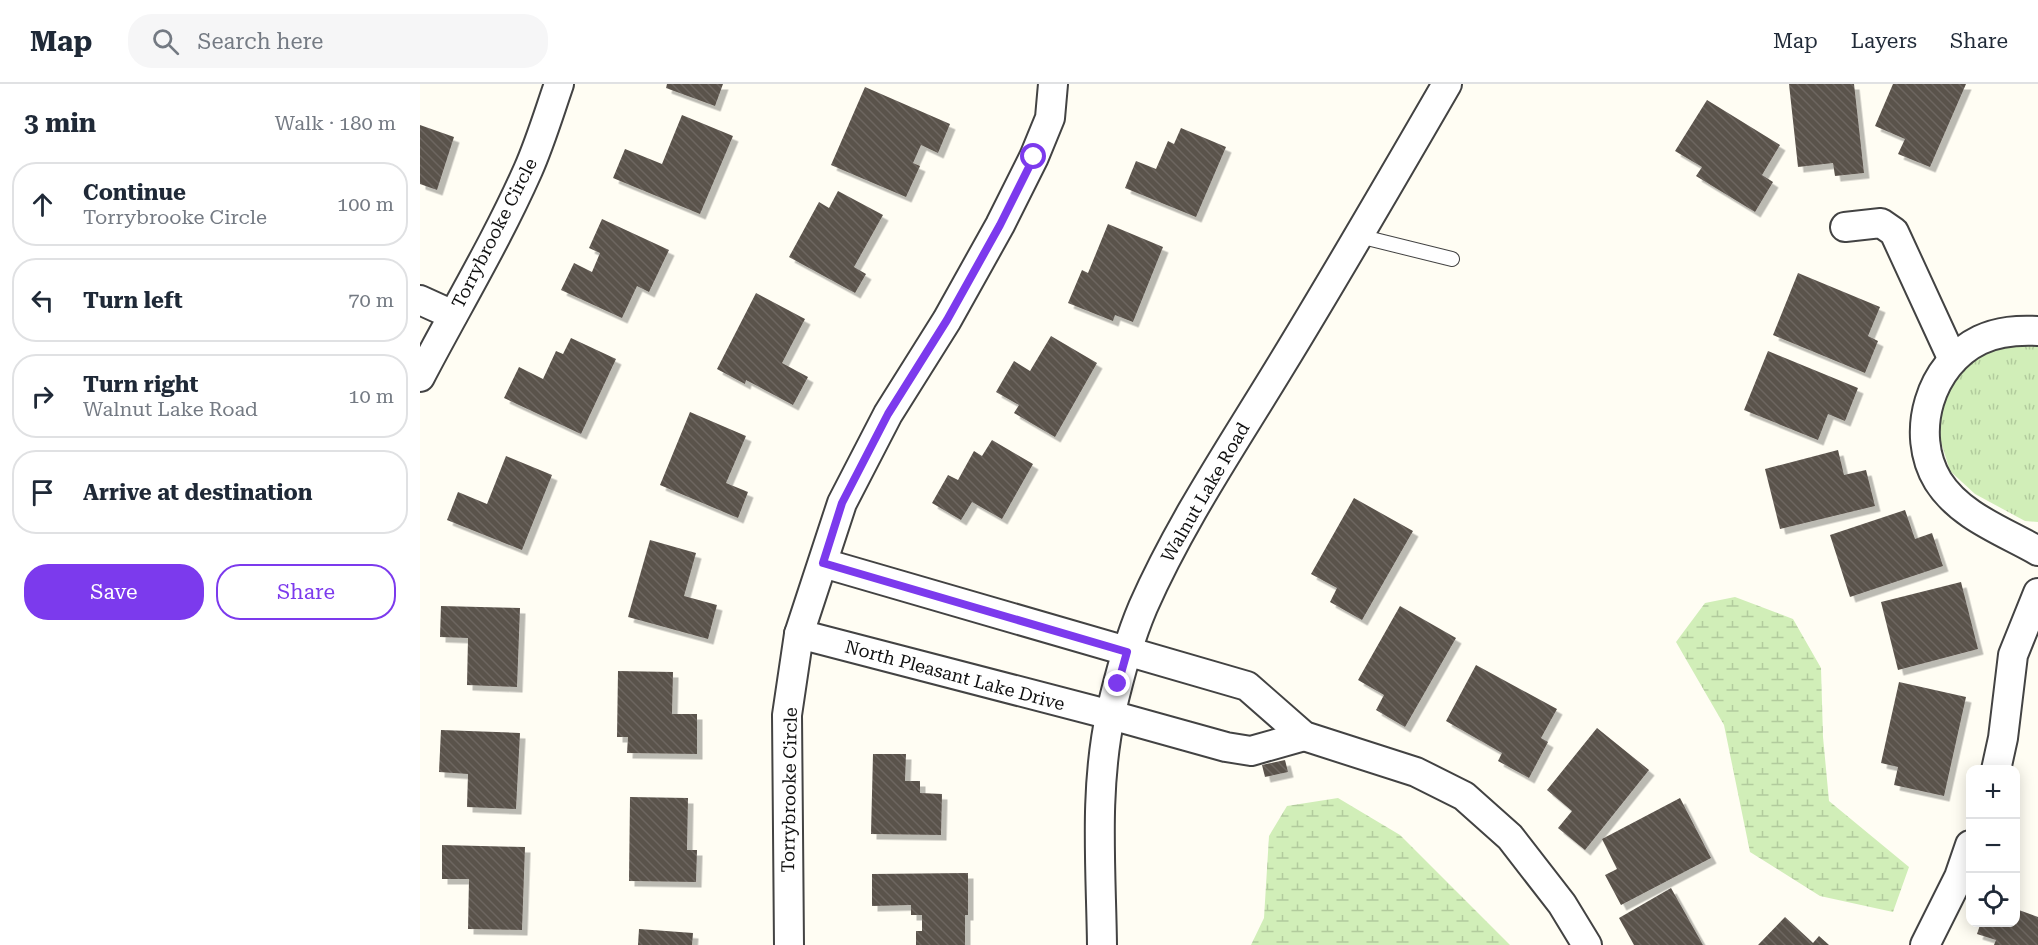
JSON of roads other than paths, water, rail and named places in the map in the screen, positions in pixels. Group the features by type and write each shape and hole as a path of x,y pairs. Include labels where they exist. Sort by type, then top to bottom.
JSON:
{"street":[{"name":"Torrybrooke Circle","path":"420,378 481,267 528,169 559,84"},
{"name":"Torrybrooke Circle","path":"789,945 787,716 800,634 842,503 888,414 947,320 990,244 1034,157 1050,118 1053,84"},
{"name":"Walnut Lake Road","path":"1102,945 1100,846 1102,775 1111,715 1127,652 1142,609 1171,548 1209,482 1359,236 1447,84"},
{"path":"1845,227 1881,223 1894,232 1953,360"},
{"path":"420,300 453,315"},
{"path":"2038,330 2011,330 1980,340 1953,360 1934,387 1925,417 1926,450 1938,480 1958,505 1985,523 2038,551"},
{"path":"823,563 1247,686 1304,736 1416,771 1464,796 1510,837 1562,904 1587,945"},
{"path":"1997,765 2003,738 2013,655 2038,593"},
{"name":"North Pleasant Lake Drive","path":"800,634 1226,747 1251,751 1304,736"},
{"path":"1925,945 1966,858"}],"lane":[{"path":"1359,236 1452,259"}]}
